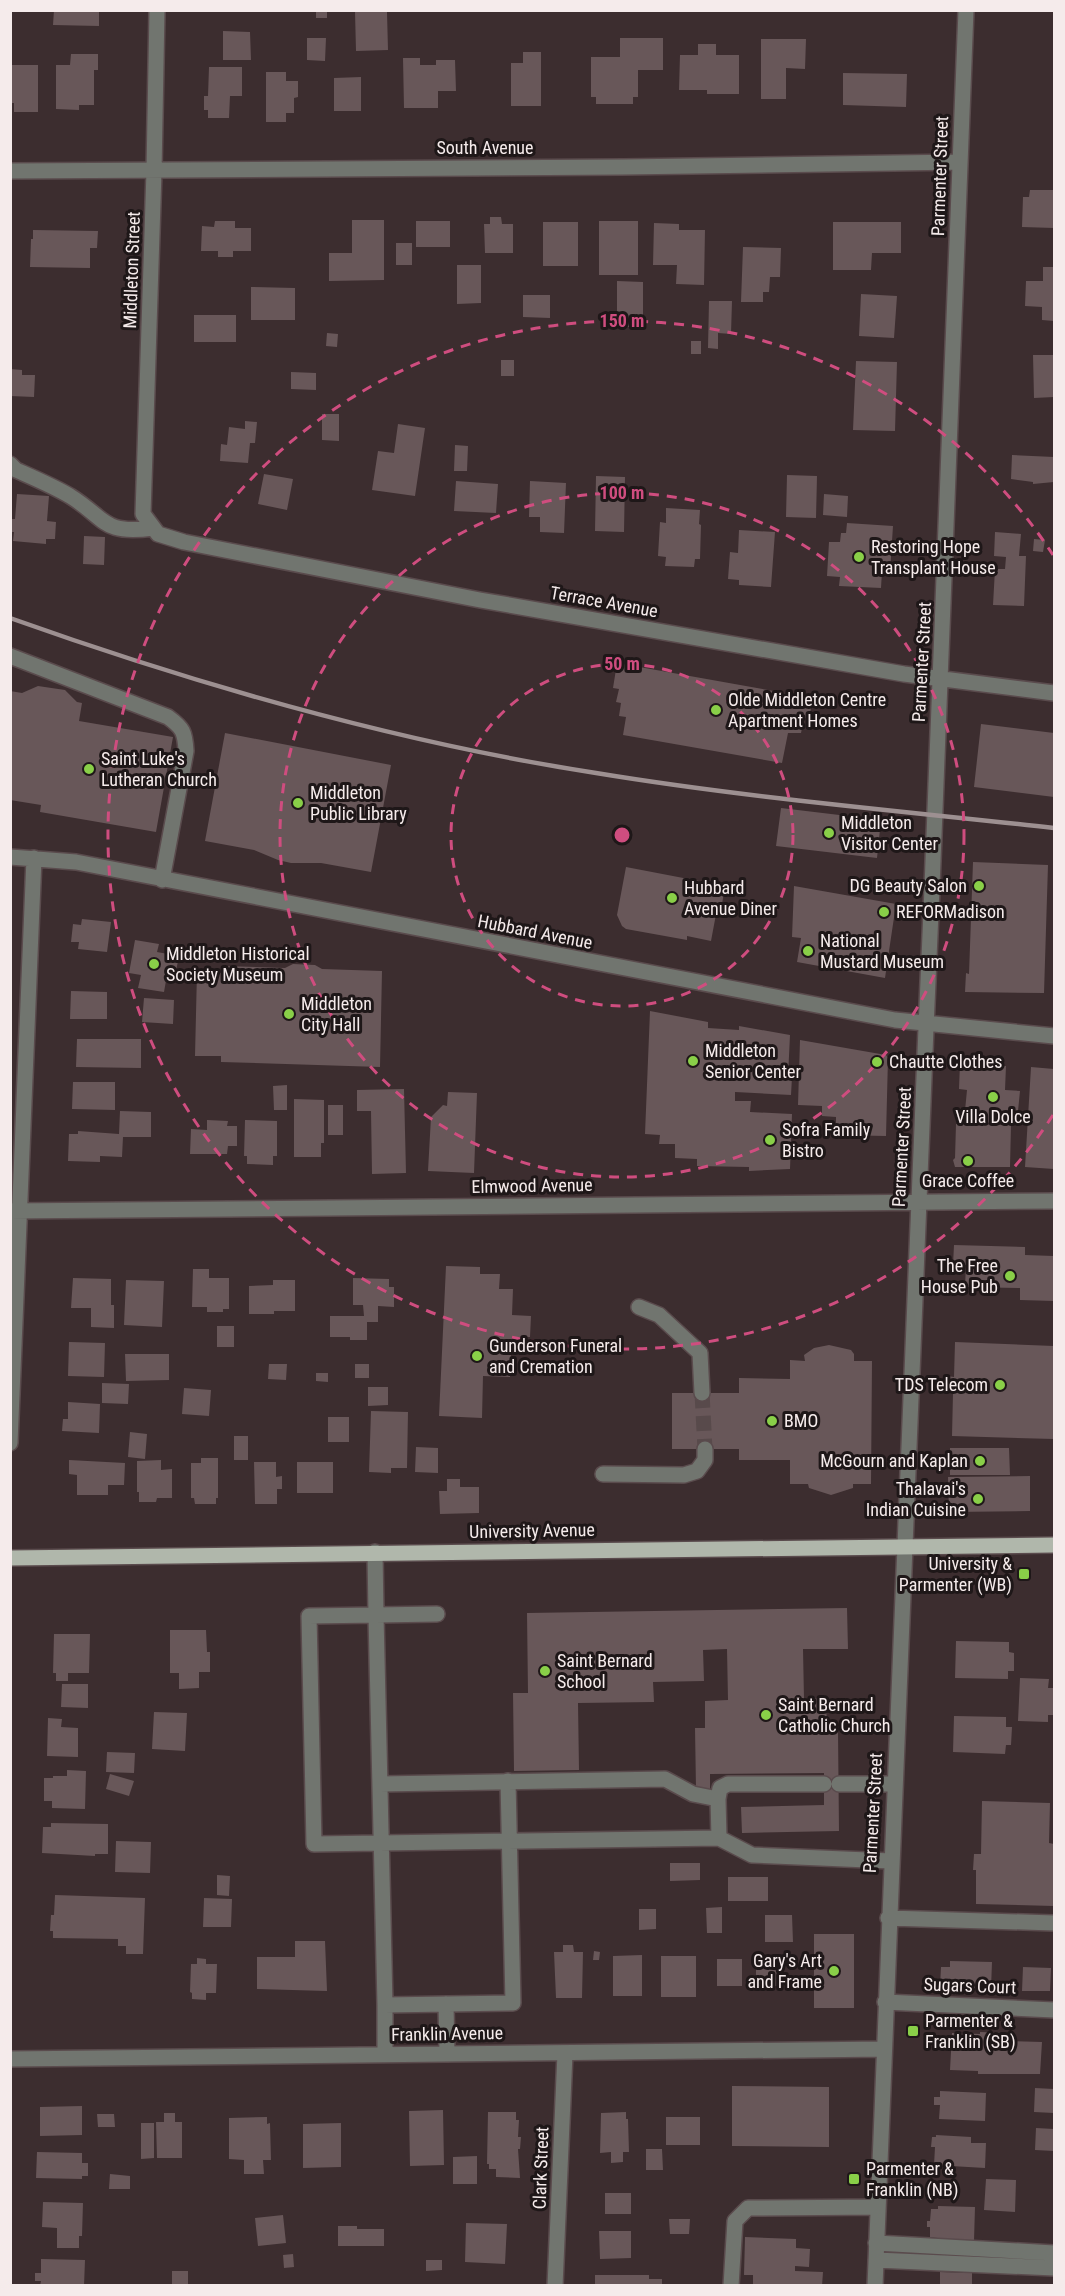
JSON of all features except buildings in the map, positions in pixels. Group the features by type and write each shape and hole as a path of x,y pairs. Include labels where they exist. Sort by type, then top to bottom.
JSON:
{"main road":[{"name":"University Avenue","path":"10,1558 1054,1545"}],"street":[{"name":"Middleton Street","path":"153,528 143,514 157,10"},
{"name":"Parmenter Street","path":"875,2286 966,10"},
{"name":"South Avenue","path":"10,171 623,167 960,162"},
{"path":"10,464 16,470 73,498 104,523 118,530 153,528"},
{"name":"Terrace Avenue","path":"153,528 158,534 184,542 480,600 940,679 1054,693"},
{"path":"10,656 168,717 180,726 185,735 186,751 162,880"},
{"name":"Hubbard Avenue","path":"10,857 76,862 600,964 927,1024 1054,1036"},
{"path":"10,1443 15,1211 34,858"},
{"name":"Elmwood Avenue","path":"15,1211 1054,1201"},
{"path":"639,1307 659,1316 700,1353 702,1394"},
{"path":"603,1474 684,1475 697,1471 705,1461 705,1449"},
{"path":"375,1552 385,2054"},
{"path":"438,1614 309,1616 314,1844 719,1839 752,1855 891,1861"},
{"path":"380,1784 665,1779 693,1794 718,1798"},
{"path":"385,2005 513,2003 508,1781"},
{"path":"719,1839 718,1798 720,1788 728,1784 894,1784"},
{"path":"888,1918 1054,1923"},
{"name":"Sugars Court","path":"885,2002 1054,2010"},
{"path":"446,2004 447,2054"},
{"name":"Franklin Avenue","path":"10,2059 883,2049"},
{"name":"Clark Street","path":"555,2286 565,2053"},
{"path":"731,2286 735,2221 748,2208 878,2207"},
{"path":"876,2243 1054,2253"},
{"path":"876,2260 1054,2268"}],"tunnel":[{"path":"702,1393 705,1449"}],"railway":[{"path":"10,618 227,689 373,728 521,760 710,790 1054,828"}],"place":[{"name":"Restoring Hope Transplant House","path":"859,557"},
{"name":"Olde Middleton Centre Apartment Homes","path":"716,710"},
{"name":"Saint Luke's Lutheran Church","path":"89,769"},
{"name":"Middleton Public Library","path":"298,803"},
{"name":"Middleton Visitor Center","path":"829,833"},
{"name":"DG Beauty Salon","path":"979,886"},
{"name":"Hubbard Avenue Diner","path":"672,898"},
{"name":"REFORMadison","path":"884,912"},
{"name":"National Mustard Museum","path":"808,951"},
{"name":"Middleton Historical Society Museum","path":"154,964"},
{"name":"Middleton City Hall","path":"289,1014"},
{"name":"Middleton Senior Center","path":"693,1061"},
{"name":"Chautte Clothes","path":"877,1062"},
{"name":"Villa Dolce","path":"993,1097"},
{"name":"Sofra Family Bistro","path":"770,1140"},
{"name":"Grace Coffee","path":"968,1161"},
{"name":"The Free House Pub","path":"1010,1276"},
{"name":"Gunderson Funeral and Cremation","path":"477,1356"},
{"name":"TDS Telecom","path":"1000,1385"},
{"name":"BMO","path":"772,1421"},
{"name":"McGourn and Kaplan","path":"980,1461"},
{"name":"Thalavai's Indian Cuisine","path":"978,1499"},
{"name":"University & Parmenter (WB)","path":"1024,1574"},
{"name":"Saint Bernard School","path":"545,1671"},
{"name":"Saint Bernard Catholic Church","path":"766,1715"},
{"name":"Gary's Art and Frame","path":"834,1971"},
{"name":"Parmenter & Franklin (SB)","path":"913,2031"},
{"name":"Parmenter & Franklin (NB)","path":"854,2179"}]}
